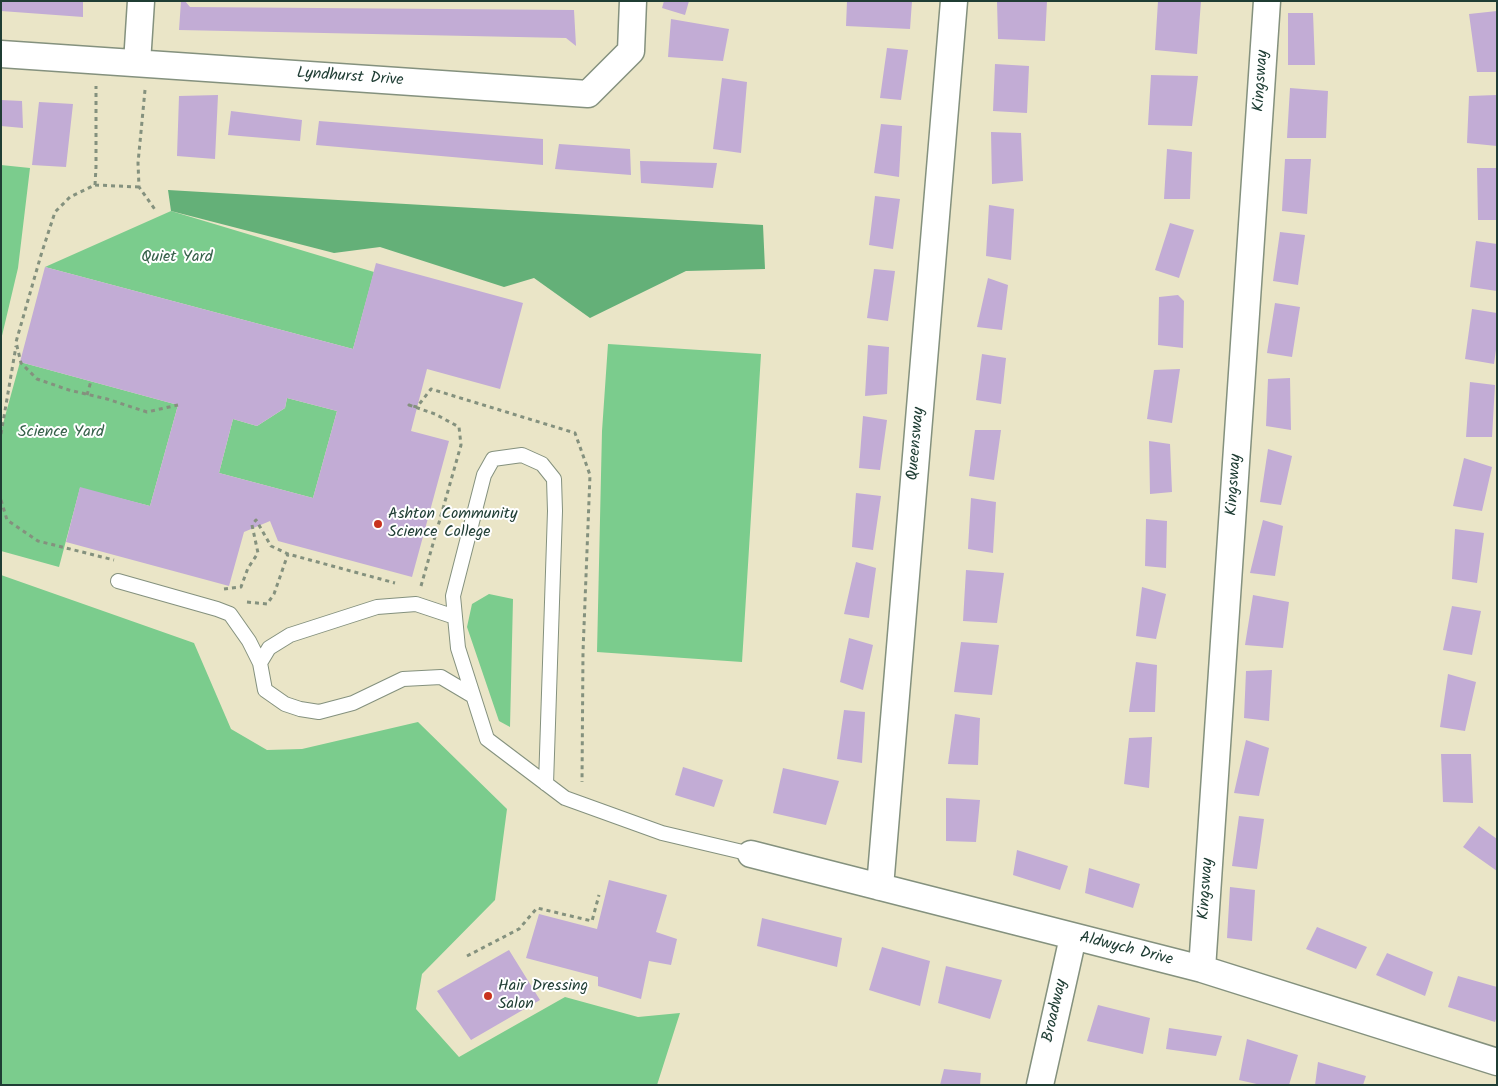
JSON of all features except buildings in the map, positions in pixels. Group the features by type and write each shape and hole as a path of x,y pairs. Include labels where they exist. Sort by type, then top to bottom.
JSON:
{"street":[{"path":"141,1 142,64"},
{"name":"Lyndhurst Drive","path":"1,54 588,94 631,51 633,1"},
{"name":"Queensway","path":"880,887 954,1"},
{"name":"Kingsway","path":"1202,969 1267,1"},
{"name":"Aldwych Drive","path":"751,854 1202,969 1497,1062"},
{"name":"Broadway","path":"1040,1085 1073,937"}],"lane":[{"path":"546,784 556,511 554,479 542,464 522,455 493,459 484,475 454,596 458,648 488,739 546,784 565,798 662,832 751,854"},
{"path":"118,581 230,614 249,641 260,663 265,690 285,704 300,709 319,712 353,703 403,679 441,677 473,696"},
{"path":"260,663 269,648 290,635 378,607 416,604 455,618"}],"path":[{"path":"94,185 96,167 95,60"},
{"path":"142,64 138,163 139,187 156,211"},
{"path":"1,434 16,342 55,212 70,197 94,185 139,187"},
{"path":"16,342 21,363 37,379 147,412 178,404"},
{"path":"88,395 91,381"},
{"path":"420,589 461,445 459,427 435,414 409,405 417,407 431,389"},
{"path":"1,500 6,520 38,541 121,562 118,581"},
{"path":"227,593 220,590 241,587 248,568 258,553 252,525 256,520 271,546 288,554 401,584"},
{"path":"240,600 256,604 267,604 274,594 288,554"},
{"path":"467,956 519,929 537,908 592,921 599,895"}],"green space":[{"path":"1,165 30,168 18,268 1,340"},
{"path":"168,190 763,225 765,269 686,271 590,318 534,278 504,287 380,247 334,253 171,211"},
{"name":"Quiet Yard","path":"171,211 374,272 353,349 45,267"},
{"path":"608,344 761,354 742,662 597,652 602,431"},
{"name":"Science Yard","path":"20,362 178,405 150,506 80,488 59,567 1,551 1,431"},
{"path":"287,398 337,411 313,498 219,473 233,419 257,426 285,408"},
{"path":"1,575 194,643 231,729 267,750 302,749 418,722 507,809 495,900 422,974 416,1009 459,1057 565,997 638,1017 680,1013 657,1085 1,1085"},
{"path":"489,594 513,599 510,727 499,721 467,627 472,604"}],"place":[{"name":"Ashton Community Science College","path":"378,524"},
{"name":"Hair Dressing Salon","path":"488,996"}]}
